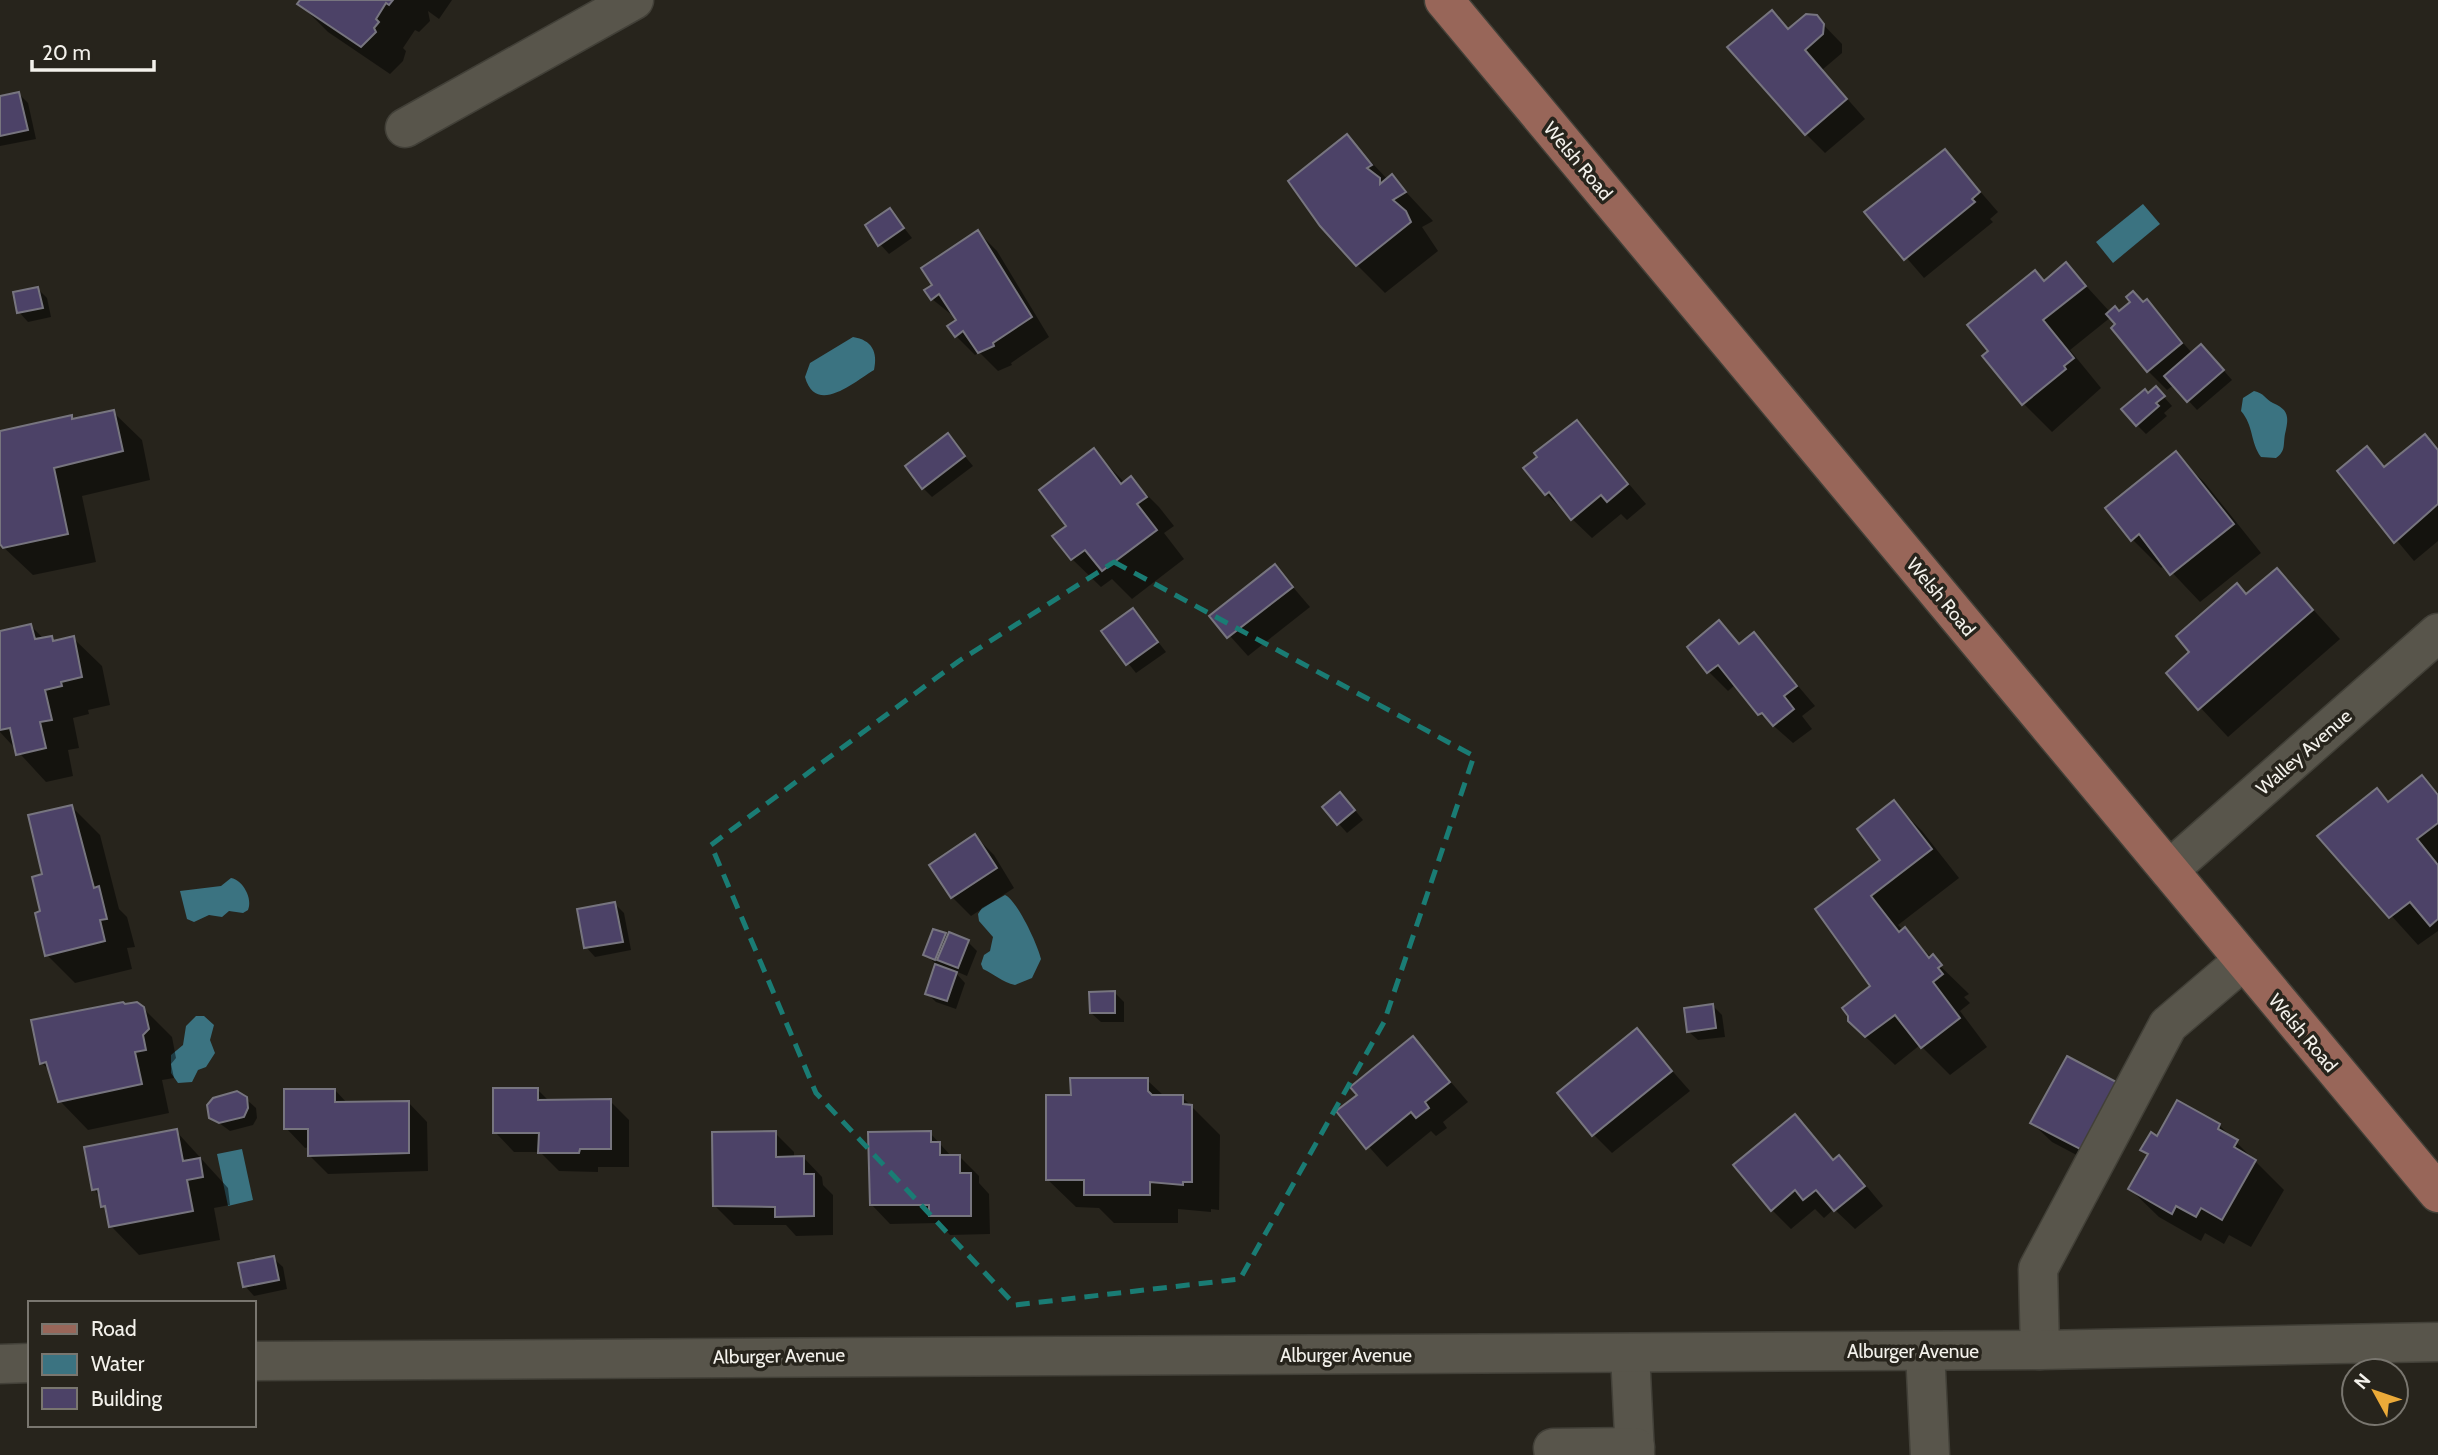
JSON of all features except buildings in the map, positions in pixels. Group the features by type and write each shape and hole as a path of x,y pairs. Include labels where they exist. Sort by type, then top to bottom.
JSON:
{"main road":[{"name":"Welsh Road","path":"1444,0 2438,1193"}],"street":[{"path":"405,128 634,0"},
{"name":"Walley Avenue","path":"2169,870 2438,633"},
{"path":"2040,1350 2038,1269 2168,1025 2244,961"},
{"name":"Alburger Avenue","path":"256,1361 969,1354 1131,1357 2040,1350 2438,1342"},
{"path":"1925,1351 1930,1455"},
{"path":"1554,1455 1553,1448 1635,1451 1630,1353"},
{"path":"0,1364 28,1363"}],"highlighted area":[{"path":"1114,562 1474,756 1384,1022 1240,1279 1015,1305 816,1093 711,845 959,661"}],"water":[{"path":"2143,204 2160,224 2113,263 2096,242"},
{"path":"853,337 865,341 872,348 874,370 836,393 818,394 810,388 805,377 810,363"},
{"path":"2254,391 2285,411 2287,423 2284,448 2276,458 2261,457 2241,411 2243,398"},
{"path":"231,878 239,882 246,891 248,910 243,913 229,911 222,917 209,915 194,922 187,919 180,891 221,886"},
{"path":"1005,895 1021,914 1041,959 1032,978 1015,985 983,969 981,964 984,955 990,951 993,937 979,921 978,914 982,908"},
{"path":"196,1016 204,1016 214,1025 210,1040 215,1053 206,1067 198,1070 192,1082 178,1083 171,1073 171,1055 183,1045 186,1026"},
{"path":"242,1149 253,1200 228,1206 217,1154"}]}
